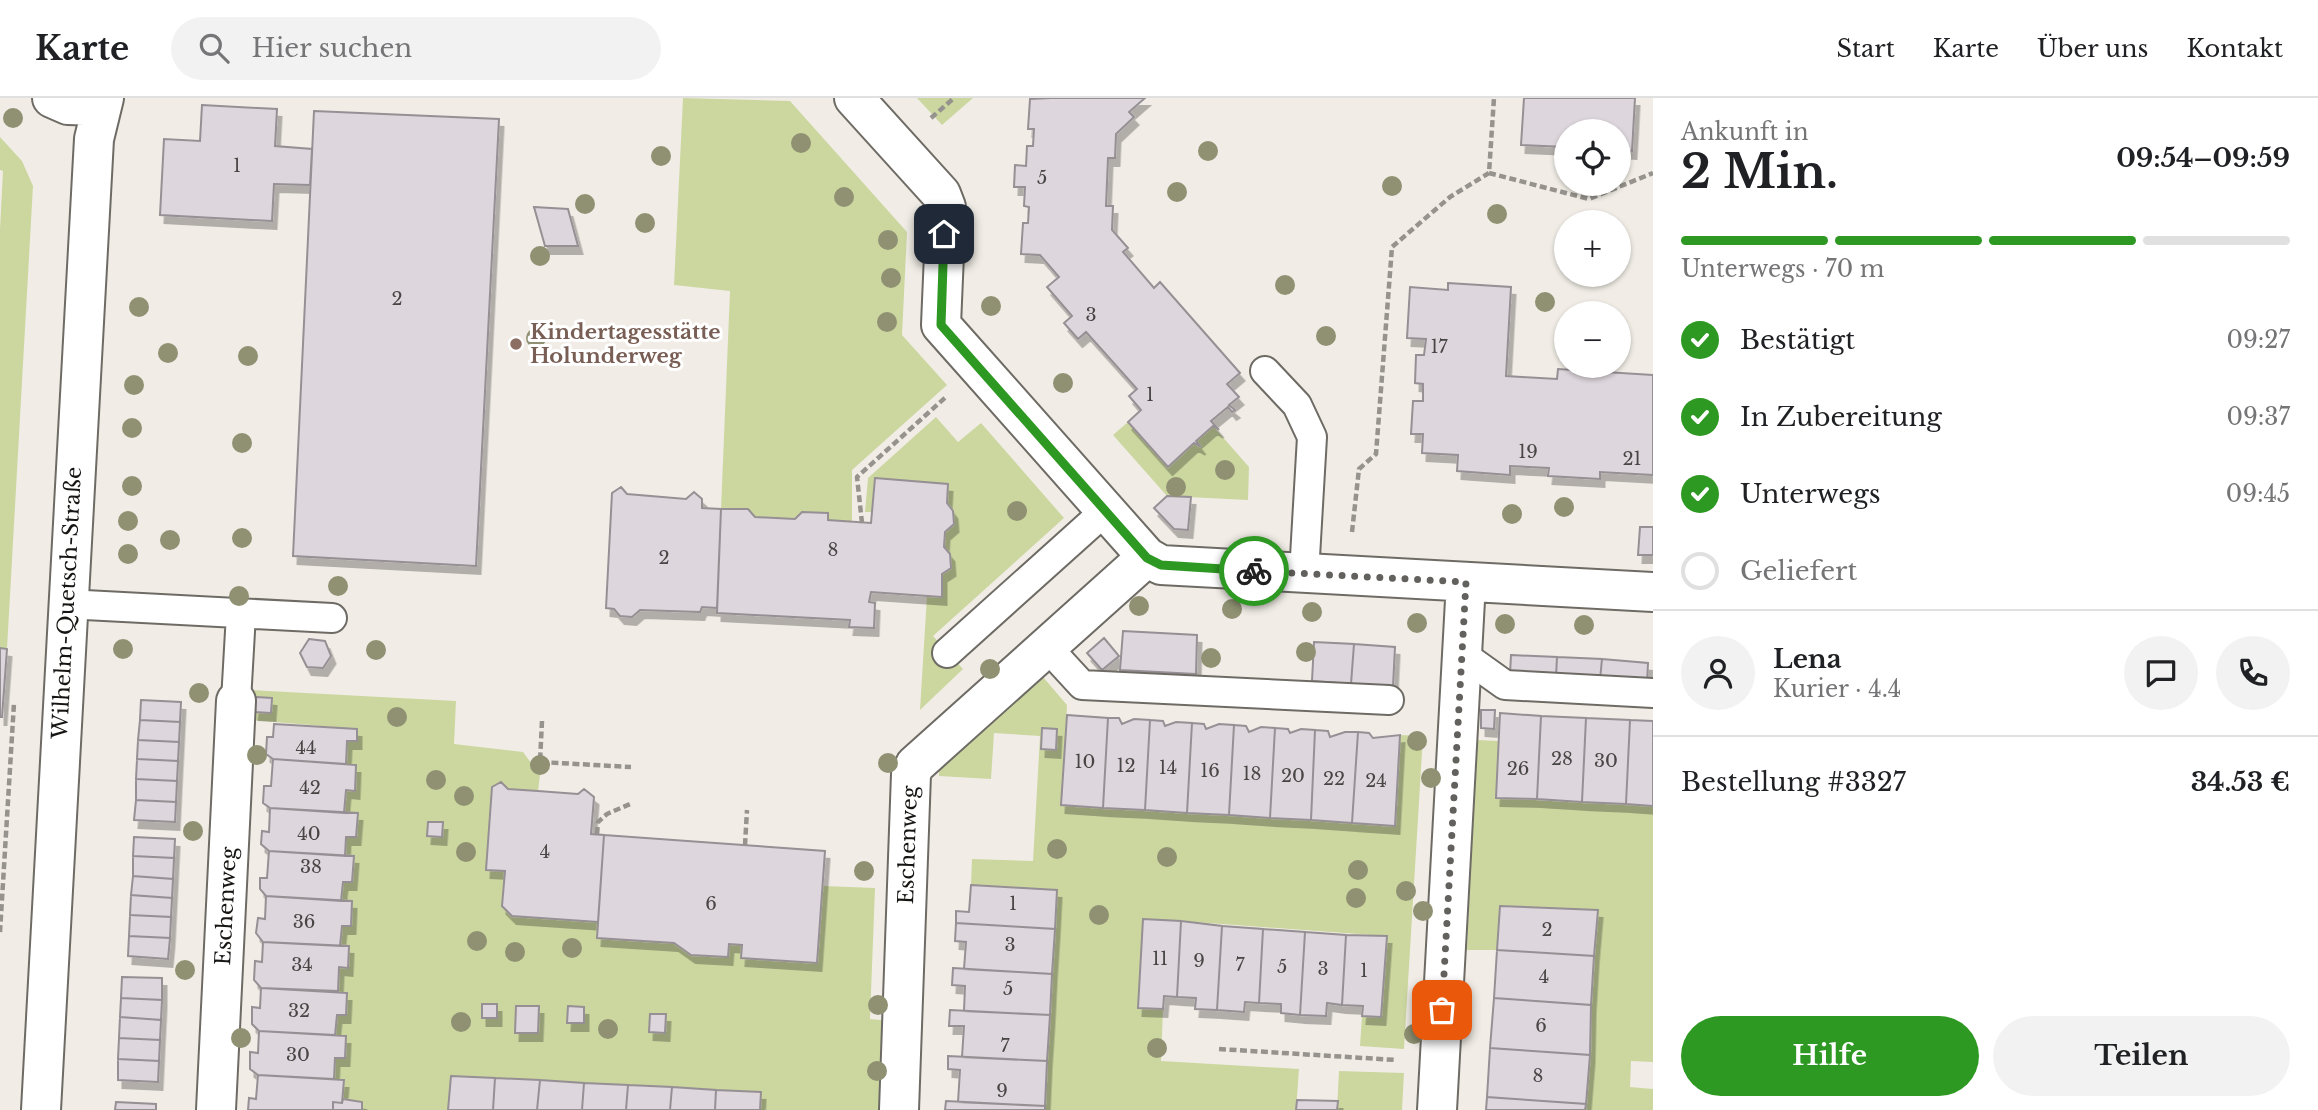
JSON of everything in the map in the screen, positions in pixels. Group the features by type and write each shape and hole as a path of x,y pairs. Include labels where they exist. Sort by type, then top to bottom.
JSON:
{"street":[{"path":"52,98 68,105 103,102"},
{"path":"855,98 941,194 946,207 941,325 1147,558 1161,565 1653,592"},
{"name":"Wilhelm-Quetsch-Straße","path":"41,1110 66,604 94,139 103,102"},
{"name":"Eschenweg","path":"899,1110 911,774 915,765 1147,558"},
{"path":"1437,1110 1466,582"},
{"name":"Eschenweg","path":"216,1110 236,701"}],"lane":[{"path":"1265,371 1297,405 1312,437 1304,574"},
{"path":"947,653 1105,511"},
{"path":"66,604 332,618"},
{"path":"236,701 241,614"},
{"path":"1046,647 1082,685 1389,700"},
{"path":"1463,655 1505,685 1653,693"}],"path":[{"path":"1489,173 1494,98"},
{"path":"1348,576 1359,469 1376,454 1392,247 1433,210 1489,173 1589,199 1653,173"},
{"path":"862,523 858,477 978,367"},
{"path":"542,720 540,762 631,767"},
{"path":"597,834 598,822 607,814 630,804"},
{"path":"745,845 747,810"},
{"path":"1219,1049 1439,1063"}],"green space":[{"path":"683,98 790,101 907,232 902,335 947,385 852,470 852,522 828,520 828,513 803,512 795,519 755,517 721,509 730,291 674,285"},
{"path":"917,98 973,98 942,125"},
{"path":"0,137 22,161 33,186 7,649 0,648 0,229 3,171 0,170"},
{"path":"936,417 958,442 981,423 1064,518 933,636 963,669 920,710 927,596 942,597 942,574 951,568 950,554 944,547 945,532 954,524 947,503 948,485 875,478 872,512 865,512 868,478"},
{"path":"1128,422 1168,466 1194,443 1200,447 1196,441 1213,426 1249,467 1248,500 1167,496 1113,435"},
{"path":"1043,677 1067,705 1062,805 1395,826 1400,735 1423,736 1404,1049 1360,1046 1362,1016 1381,1017 1386,936 1181,921 1139,1008 1163,1009 1161,1061 1299,1069 1296,1110 1045,1110 1057,890 971,885 972,859 1033,861 1040,736 994,733 991,779 939,776 939,764"},
{"path":"251,690 456,701 454,744 523,752 540,775 538,791 508,789 502,782 492,788 486,869 505,871 502,905 512,916 598,922 674,943 691,955 728,957 729,944 742,945 741,958 817,963 823,886 875,888 870,1019 890,1021 886,1110 760,1110 761,1092 451,1076 448,1110 362,1110 362,1102 343,1099 344,1080 334,1079 335,1058 345,1058 346,1036 335,1035 337,1015 346,1015 347,993 338,991 339,967 348,968 349,946 340,946 342,926 351,926 352,901 341,901 343,882 352,882 354,857 345,856 346,837 356,837 358,814 344,813 346,790 355,790 356,765 346,764 347,741 357,741 357,729 250,720"},
{"path":"1476,740 1499,741 1497,798 1653,806 1653,1062 1631,1061 1630,1087 1653,1089 1653,1110 1585,1110 1598,910 1500,906 1497,950 1467,950"},
{"path":"1339,1071 1404,1073 1402,1110 1337,1110"}],"building":[{"path":"1145,98 1129,112 1134,117 1116,134 1115,158 1108,158 1106,206 1113,206 1112,230 1128,248 1123,252 1154,288 1160,282 1240,373 1227,384 1239,397 1229,405 1235,410 1232,412 1228,407 1211,421 1219,430 1213,426 1196,441 1201,447 1194,443 1168,467 1128,422 1141,410 1129,396 1137,389 1086,332 1078,339 1064,323 1072,316 1047,287 1059,277 1040,255 1021,254 1023,223 1028,223 1029,207 1024,206 1025,187 1014,187 1015,165 1026,166 1027,146 1033,146 1034,129 1028,129 1030,99"},
{"path":"1524,98 1635,98 1632,151 1631,119 1554,119 1554,146 1521,145"},
{"path":"202,105 277,109 275,146 312,149 310,185 274,184 272,221 160,215 164,139 200,141"},
{"path":"314,111 499,119 476,566 293,556"},
{"path":"534,207 568,209 578,246 545,246"},
{"path":"1448,283 1511,287 1506,376 1557,379 1631,378 1631,374 1653,375 1653,475 1600,472 1600,479 1548,476 1549,468 1510,466 1510,475 1457,471 1458,455 1422,453 1423,434 1411,434 1413,401 1423,401 1423,384 1415,383 1416,355 1424,355 1426,339 1407,338 1410,287 1448,290"},
{"path":"875,478 948,484 947,503 953,511 954,524 945,532 944,547 950,554 951,568 942,574 942,597 871,592 869,602 875,603 874,628 849,627 850,620 717,613 721,509 748,509 755,517 795,519 802,512 828,513 828,520 871,523"},
{"path":"621,487 627,494 686,499 694,492 702,499 702,508 721,509 717,608 702,607 700,612 640,610 632,617 620,616 614,609 606,608 612,493"},
{"path":"1167,496 1191,497 1188,530 1174,529 1154,508"},
{"path":"1640,527 1653,527 1653,555 1638,555"},
{"path":"1123,631 1197,635 1196,674 1120,670"},
{"path":"1104,638 1119,656 1102,670 1087,653"},
{"path":"309,639 325,641 331,656 323,668 307,667 300,653"},
{"path":"1314,642 1354,644 1351,684 1312,681"},
{"path":"1354,644 1395,647 1393,686 1351,684"},
{"path":"0,648 7,649 2,717 0,717"},
{"path":"1511,655 1557,657 1556,677 1510,674"},
{"path":"1557,657 1602,659 1600,680 1556,677"},
{"path":"1602,659 1648,663 1647,683 1600,680"},
{"path":"256,697 272,698 271,713 254,712"},
{"path":"141,700 181,702 180,722 140,720"},
{"path":"1481,710 1495,710 1494,729 1481,728"},
{"path":"1500,713 1541,716 1537,799 1496,798"},
{"path":"1067,715 1108,718 1103,808 1061,805"},
{"path":"1541,716 1586,718 1582,802 1537,799"},
{"path":"1108,718 1119,718 1122,724 1134,719 1150,720 1145,810 1103,808"},
{"path":"1586,718 1630,720 1626,804 1582,802"},
{"path":"140,720 180,722 179,742 138,740"},
{"path":"1150,720 1163,721 1165,726 1176,722 1192,723 1187,813 1145,810"},
{"path":"1630,720 1653,721 1653,806 1626,804"},
{"path":"1192,723 1204,724 1206,729 1219,724 1234,725 1229,815 1187,813"},
{"path":"274,724 357,729 357,741 347,741 346,764 273,759 266,754 267,737 273,737"},
{"path":"1234,725 1246,726 1249,732 1261,727 1275,728 1270,818 1229,815"},
{"path":"1042,728 1057,729 1056,750 1041,749"},
{"path":"1275,728 1288,729 1290,733 1301,729 1315,730 1311,820 1270,818"},
{"path":"1315,730 1328,731 1330,737 1345,732 1358,732 1352,823 1311,820"},
{"path":"1358,732 1369,733 1373,738 1400,735 1395,826 1352,823"},
{"path":"138,740 179,742 178,761 137,759"},
{"path":"137,759 178,761 177,781 136,779"},
{"path":"273,759 356,765 355,791 346,790 344,813 270,808 263,803 264,786 271,786"},
{"path":"136,779 177,781 176,802 136,800"},
{"path":"501,782 508,789 578,794 584,789 594,797 591,834 604,835 598,922 512,916 502,906 505,871 486,870 492,787"},
{"path":"136,800 176,802 175,822 134,820"},
{"path":"270,808 358,813 356,837 346,837 345,856 269,851 261,844 262,831 269,832"},
{"path":"428,822 443,822 442,837 427,836"},
{"path":"604,835 825,851 817,963 741,958 742,945 729,944 728,957 691,955 674,943 597,938"},
{"path":"134,837 175,839 174,858 133,856"},
{"path":"269,851 354,856 352,882 343,882 341,901 266,896 260,889 260,878 267,878"},
{"path":"133,856 174,858 173,879 133,876"},
{"path":"133,876 173,879 172,898 131,895"},
{"path":"971,885 1057,890 1055,929 956,923 956,911 969,912"},
{"path":"131,895 172,898 171,917 130,915"},
{"path":"266,896 352,901 351,926 342,926 340,946 263,942 256,933 258,918 265,919"},
{"path":"1500,906 1598,910 1594,956 1497,950"},
{"path":"130,915 171,917 170,938 129,936"},
{"path":"1143,919 1181,921 1177,997 1164,996 1163,1009 1138,1008"},
{"path":"1181,921 1222,926 1217,1010 1195,1009 1196,998 1177,997"},
{"path":"956,923 1055,929 1052,974 964,969 966,942 955,941"},
{"path":"1222,926 1263,929 1259,1003 1245,1002 1244,1012 1217,1010"},
{"path":"1263,929 1305,932 1300,1015 1281,1013 1281,1004 1259,1003"},
{"path":"1305,932 1346,935 1342,1005 1327,1003 1326,1016 1300,1015"},
{"path":"1346,935 1387,936 1381,1017 1362,1016 1363,1006 1342,1005"},
{"path":"129,936 170,938 168,959 128,956"},
{"path":"263,942 349,946 348,968 339,967 338,991 261,988 254,980 255,961 262,962"},
{"path":"1497,950 1594,956 1591,1005 1494,998"},
{"path":"953,968 1052,974 1050,1015 964,1011 965,986 952,985"},
{"path":"122,977 162,978 162,1000 121,998"},
{"path":"261,988 347,993 346,1015 337,1015 335,1035 259,1031 252,1024 252,1007 260,1008"},
{"path":"121,998 162,1000 161,1020 120,1017"},
{"path":"1494,998 1591,1005 1590,1055 1490,1048"},
{"path":"482,1004 497,1004 497,1018 482,1018"},
{"path":"516,1006 539,1006 538,1033 515,1033"},
{"path":"568,1006 584,1007 584,1023 567,1023"},
{"path":"950,1010 1050,1015 1047,1061 962,1057 964,1026 949,1026"},
{"path":"650,1014 666,1014 665,1033 649,1032"},
{"path":"120,1017 161,1020 160,1040 119,1038"},
{"path":"259,1031 346,1036 345,1058 335,1058 334,1079 258,1075 250,1069 250,1052 258,1053"},
{"path":"119,1038 160,1040 159,1061 118,1059"},
{"path":"1490,1048 1590,1055 1586,1104 1487,1097"},
{"path":"948,1056 1047,1061 1045,1106 958,1102 960,1070 948,1069"},
{"path":"118,1059 159,1061 158,1082 118,1080"},
{"path":"258,1075 344,1080 342,1103 333,1102 333,1110 248,1110 249,1098 256,1099"},
{"path":"451,1076 495,1078 493,1110 448,1110"},
{"path":"495,1078 540,1080 537,1110 493,1110"},
{"path":"540,1080 584,1083 582,1110 537,1110"},
{"path":"584,1083 628,1085 626,1110 582,1110"},
{"path":"628,1085 672,1087 670,1110 626,1110"},
{"path":"672,1087 716,1090 715,1110 670,1110"},
{"path":"716,1090 761,1092 760,1110 715,1110"},
{"path":"1487,1097 1586,1104 1585,1110 1486,1110"},
{"path":"343,1099 362,1102 362,1110 333,1110 333,1102 342,1103"},
{"path":"1297,1100 1338,1101 1337,1110 1296,1110"},
{"path":"946,1101 1045,1106 1045,1110 945,1110"},
{"path":"116,1102 156,1104 156,1110 115,1110"}],"way so far":[{"path":"1254,571 1466,582 1442,1010"}],"place":[{"name":"Kindertagesstätte Holunderweg","path":"516,344"}],"route":[{"path":"944,234 939,314 941,325 1147,558 1161,565 1254,571"}]}
